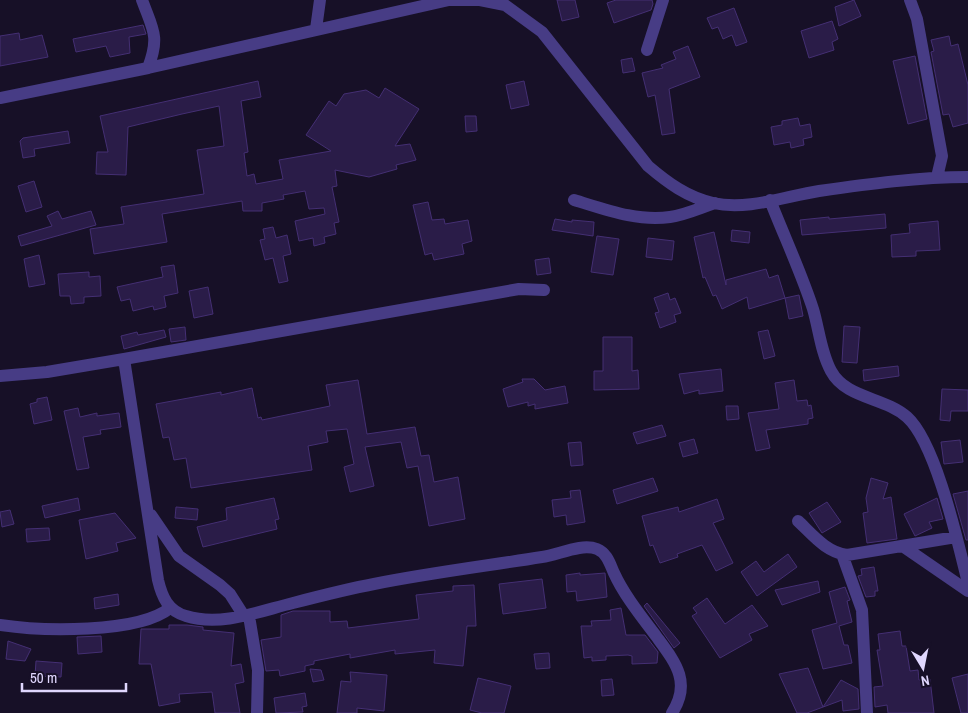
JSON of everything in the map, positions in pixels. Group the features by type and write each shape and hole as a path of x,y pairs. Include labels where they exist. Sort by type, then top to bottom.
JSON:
{"street":[{"path":"142,0 156,37 155,50 148,68"},
{"path":"316,29 320,0"},
{"path":"0,98 148,68 449,0 480,0 506,3 542,32 648,166 668,183 688,195 715,203 738,205 819,191 937,177 968,177"},
{"path":"647,50 663,0"},
{"path":"914,3 942,156 937,177"},
{"path":"574,200 633,216 654,218 670,217 715,203"},
{"path":"770,200 806,287 830,370 839,384 892,406 917,428 923,438 940,484 968,583"},
{"path":"0,376 47,372 519,289 544,290"},
{"path":"124,359 158,580 162,594 170,608 185,616 202,619 246,616 374,584 595,548 604,552 623,589 670,655 678,670 682,682 681,692 672,713"},
{"path":"148,510 178,556 220,585 230,594 246,616 258,670 257,713"},
{"path":"798,521 822,544 842,554 904,547 956,537"},
{"path":"904,547 968,591"},
{"path":"842,554 862,610 867,713"},
{"path":"0,625 51,630 124,624 162,615 170,608"}],"building":[{"path":"557,0 575,0 579,17 562,21"},
{"path":"616,0 652,0 653,4 651,10 614,23 607,3"},
{"path":"854,0 861,16 839,26 835,7"},
{"path":"734,8 747,42 736,46 732,35 723,39 718,27 712,29 707,18"},
{"path":"832,21 838,39 832,42 834,50 809,58 801,31"},
{"path":"143,25 146,34 129,37 130,53 110,57 106,46 76,52 73,39"},
{"path":"19,33 20,40 42,35 48,57 0,66 0,36"},
{"path":"949,36 951,46 958,44 968,85 968,123 953,127 949,114 943,115 931,52 934,51 931,40"},
{"path":"688,46 700,77 669,89 675,133 662,135 655,95 648,97 642,73 663,68 661,65 676,59 673,52"},
{"path":"915,56 927,119 908,124 893,61"},
{"path":"632,58 635,71 623,73 621,60"},
{"path":"258,81 261,97 241,101 248,152 244,153 247,176 254,174 256,184 283,179 279,160 331,151 306,135 329,101 336,106 344,94 366,90 379,98 385,88 419,109 395,146 410,144 416,160 396,165 397,169 369,177 335,170 337,186 332,187 339,222 334,223 336,234 324,237 325,243 314,246 313,238 299,241 295,221 325,214 324,208 309,209 305,191 283,195 284,199 262,203 262,211 243,211 242,201 162,214 167,242 94,254 90,229 124,224 121,207 204,194 197,150 224,146 219,106 128,127 126,175 96,174 97,152 108,152 100,116"},
{"path":"524,81 529,105 511,109 506,85"},
{"path":"465,116 476,116 477,131 466,132"},
{"path":"798,118 800,126 810,124 812,137 803,139 804,145 791,148 790,142 774,145 771,127 782,125 782,121"},
{"path":"68,131 70,143 34,149 35,156 23,158 20,141 23,138"},
{"path":"34,181 42,207 26,212 18,186"},
{"path":"428,202 432,220 444,219 445,224 468,220 472,241 462,244 464,254 434,260 432,253 425,255 413,205"},
{"path":"58,211 62,219 91,211 96,225 21,246 18,236 52,226 47,216"},
{"path":"885,214 886,228 802,235 800,220"},
{"path":"555,219 572,222 572,220 594,222 593,236 552,230"},
{"path":"938,221 940,250 916,251 916,256 892,257 891,235 910,233 909,224"},
{"path":"273,227 276,238 287,235 291,254 283,256 288,281 279,283 273,258 265,260 260,240 265,239 263,229"},
{"path":"732,230 750,232 749,243 731,241"},
{"path":"714,232 726,285 726,280 766,269 769,278 778,275 785,298 749,309 747,297 722,309 716,295 713,296 705,277 703,278 694,237"},
{"path":"597,236 619,239 613,275 591,272"},
{"path":"648,238 674,241 672,260 646,257"},
{"path":"39,255 45,284 29,287 24,259"},
{"path":"549,258 551,273 537,275 535,260"},
{"path":"174,265 178,293 164,296 166,307 154,310 153,306 133,311 130,299 121,301 117,287 163,277 161,267"},
{"path":"89,272 89,277 100,276 101,296 84,297 84,303 71,304 70,296 60,296 58,274"},
{"path":"208,287 213,314 194,318 189,291"},
{"path":"668,293 670,300 675,298 681,313 674,315 676,322 660,328 655,313 659,312 654,298"},
{"path":"799,295 803,316 789,319 785,298"},
{"path":"844,326 860,327 857,363 842,362"},
{"path":"185,327 186,340 171,342 169,329"},
{"path":"164,330 166,337 124,349 121,336 137,332 138,335"},
{"path":"768,330 775,356 764,359 758,332"},
{"path":"603,337 632,337 632,371 638,370 639,389 594,390 594,371 603,371"},
{"path":"898,366 899,376 864,381 863,370"},
{"path":"721,369 723,391 699,394 699,390 684,394 679,374"},
{"path":"522,379 534,379 545,390 565,386 568,403 535,409 535,404 528,406 528,402 508,407 503,389 523,382"},
{"path":"358,380 367,434 415,427 421,456 429,455 434,482 458,477 465,519 429,526 418,466 407,468 401,442 365,447 374,486 350,492 344,467 354,464 347,429 326,431 328,442 308,446 312,470 191,488 186,458 174,460 169,437 163,438 156,404 221,392 221,395 252,388 258,418 261,417 262,420 330,406 326,385"},
{"path":"794,380 797,401 807,400 808,406 811,405 813,418 808,419 808,424 766,430 770,448 756,451 748,413 779,409 775,383"},
{"path":"942,389 968,390 968,411 951,411 950,421 940,420"},
{"path":"47,397 52,420 34,424 30,404 37,402 37,399"},
{"path":"726,406 738,406 739,419 727,420"},
{"path":"78,408 80,417 97,413 97,416 119,413 121,427 100,430 101,434 83,437 89,468 77,470 64,411"},
{"path":"662,425 666,436 637,444 633,433"},
{"path":"694,439 698,453 683,457 679,443"},
{"path":"960,440 963,462 944,464 941,442"},
{"path":"581,442 583,465 571,466 568,443"},
{"path":"653,478 658,491 617,504 613,490"},
{"path":"871,478 888,483 883,499 891,497 897,539 867,543 863,513 868,512 866,498"},
{"path":"580,490 585,522 567,525 566,515 554,517 552,500 571,498 570,491"},
{"path":"968,491 968,540 966,540 953,494"},
{"path":"78,498 80,510 45,518 42,506"},
{"path":"274,498 279,519 275,520 277,529 203,547 197,527 227,520 226,508"},
{"path":"937,498 943,519 929,522 932,528 915,536 904,514"},
{"path":"717,499 724,519 713,523 733,563 716,571 702,545 677,554 678,557 660,563 653,545 650,546 642,516 678,507 679,512"},
{"path":"827,502 841,522 822,533 809,513"},
{"path":"176,507 198,509 197,520 175,518"},
{"path":"10,510 14,524 2,527 0,512"},
{"path":"115,513 136,538 116,543 118,551 86,559 79,520"},
{"path":"49,528 50,540 27,542 26,529"},
{"path":"788,554 797,567 757,596 741,572 756,561 764,572"},
{"path":"874,567 878,591 875,591 875,596 866,597 858,576 862,575 861,569"},
{"path":"580,573 580,575 605,573 607,597 577,601 576,591 567,592 566,575"},
{"path":"542,579 546,608 503,614 499,584"},
{"path":"818,581 820,592 782,605 775,590"},
{"path":"474,585 476,626 467,626 463,666 434,663 435,650 395,654 395,650 350,658 350,654 314,661 314,664 305,666 305,671 280,676 279,670 266,671 261,640 281,637 281,615 293,611 330,611 330,622 347,621 348,628 419,619 416,595 453,591 453,586"},
{"path":"845,587 850,600 847,601 852,622 839,626 844,645 848,645 852,663 823,669 812,630 837,623 829,592"},
{"path":"118,594 119,605 95,609 94,598"},
{"path":"707,598 725,624 752,605 768,626 749,634 752,640 720,658 692,616 697,613 693,608"},
{"path":"647,603 680,643 674,648 644,606"},
{"path":"621,608 626,635 645,635 658,652 657,663 632,664 632,656 628,655 606,656 606,660 592,661 592,657 584,658 581,626 592,626 591,621 611,620 610,610"},
{"path":"169,625 187,625 203,627 203,630 234,633 231,666 241,664 244,682 235,684 240,713 215,713 212,692 179,694 180,702 159,706 151,664 139,664 141,629 169,629"},
{"path":"900,631 902,646 906,646 910,671 918,670 919,680 930,679 934,713 888,713 887,705 875,707 874,687 883,686 877,650 880,650 878,634"},
{"path":"101,636 102,652 78,654 77,637"},
{"path":"8,641 31,649 25,661 6,659"},
{"path":"549,653 550,668 536,669 534,654"},
{"path":"36,661 62,663 61,677 35,676"},
{"path":"808,668 823,707 841,680 858,689 859,709 843,711 842,700 807,713 797,713 779,674"},
{"path":"310,669 321,670 324,680 313,682"},
{"path":"350,672 387,675 384,711 357,708 357,713 337,713 341,681 351,682"},
{"path":"968,674 968,713 961,713 952,678"},
{"path":"478,678 511,686 504,713 482,713 470,710"},
{"path":"612,679 614,695 602,696 601,680"},
{"path":"305,693 307,706 302,707 303,712 276,713 274,698"}]}
